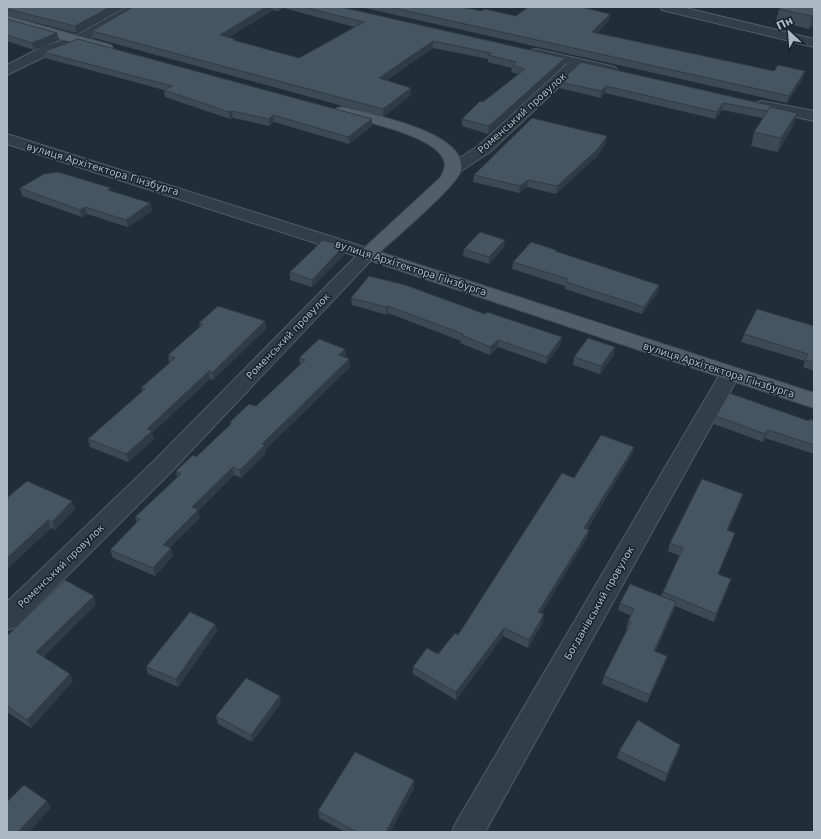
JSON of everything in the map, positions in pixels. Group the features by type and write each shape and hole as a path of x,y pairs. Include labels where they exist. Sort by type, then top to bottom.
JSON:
{"main road":[{"path":"7,20 120,51"},
{"path":"328,108 406,129 431,139 448,153 451,158 452,170"},
{"name":"Роменський провулок","path":"368,254 447,180 452,170"},
{"name":"вулиця Архітектора Гінзбурга","path":"368,254 730,374 814,400"}],"street":[{"path":"7,71 50,49 78,40 136,7"},
{"path":"666,7 814,43"},
{"path":"523,50 623,73"},
{"name":"Роменський провулок","path":"452,170 484,149 577,62"},
{"path":"752,102 814,116"},
{"name":"вулиця Архітектора Гінзбурга","path":"7,139 368,254"},
{"name":"Роменський провулок","path":"7,618 163,466 368,254"},
{"name":"Богданівський провулок","path":"468,832 730,374"}],"building":[{"path":"7,7 110,7 75,26 7,9"},
{"path":"133,7 266,7 220,35 299,58 364,22 303,7 341,7 565,58 489,126 462,119 480,101 483,102 525,69 512,65 516,62 488,55 491,53 433,41 379,78 411,88 383,109 92,31"},
{"path":"389,7 461,7 481,11 485,9 516,16 528,7 581,7 610,14 592,32 774,71 778,65 805,71 789,96"},
{"path":"782,7 814,7 814,15 812,16 779,9"},
{"path":"7,19 57,33 32,43 7,35"},
{"path":"78,39 372,119 348,137 273,115 269,119 232,111 229,112 164,90 172,86 43,52"},
{"path":"581,62 781,108 770,107 767,111 723,103 717,112 606,86 601,91 560,82"},
{"path":"770,107 797,113 781,138 754,132"},
{"path":"532,118 607,136 597,150 557,186 528,180 520,186 474,175"},
{"path":"58,172 111,188 108,190 150,203 126,220 85,207 80,210 20,188 44,174"},
{"path":"480,232 505,240 489,257 464,249"},
{"path":"323,240 344,246 312,280 290,272"},
{"path":"531,242 659,285 644,307 566,282 568,279 513,262"},
{"path":"369,276 405,285 485,314 487,312 562,337 547,357 498,340 490,347 461,335 463,334 388,306 386,307 351,298"},
{"path":"218,306 265,321 212,373 209,371 147,429 152,431 126,454 88,439 145,389 141,388 175,358 168,355 203,324 199,323"},
{"path":"757,309 814,326 814,362 805,360 808,354 744,334"},
{"path":"588,338 615,347 601,366 574,357"},
{"path":"319,339 345,349 339,355 349,359 262,444 265,445 240,470 233,467 192,507 198,510 163,545 171,548 153,568 110,550 140,519 135,517 181,474 176,471 193,455 196,457 232,423 230,422 249,404 256,406 305,360 299,358"},
{"path":"729,393 809,421 810,419 814,421 814,445 768,430 765,434 716,416"},
{"path":"601,435 634,447 584,528 589,530 538,612 544,614 529,640 504,628 456,692 413,667 427,648 438,654 455,633 458,635 562,473 574,478"},
{"path":"702,479 743,494 727,530 735,533 718,574 731,579 716,614 663,592 683,548 670,543"},
{"path":"27,481 72,501 52,522 48,520 7,558 7,498"},
{"path":"65,580 94,596 36,652 70,674 27,720 7,706 7,634 8,635"},
{"path":"630,584 676,602 654,651 667,656 650,695 604,676 631,622 628,621 634,609 620,603"},
{"path":"190,612 215,624 176,679 146,667"},
{"path":"246,678 280,696 251,735 216,716"},
{"path":"638,720 680,745 667,774 619,751"},
{"path":"355,752 414,780 386,832 357,832 318,811"},
{"path":"24,785 47,801 18,832 7,832 7,801"}]}
